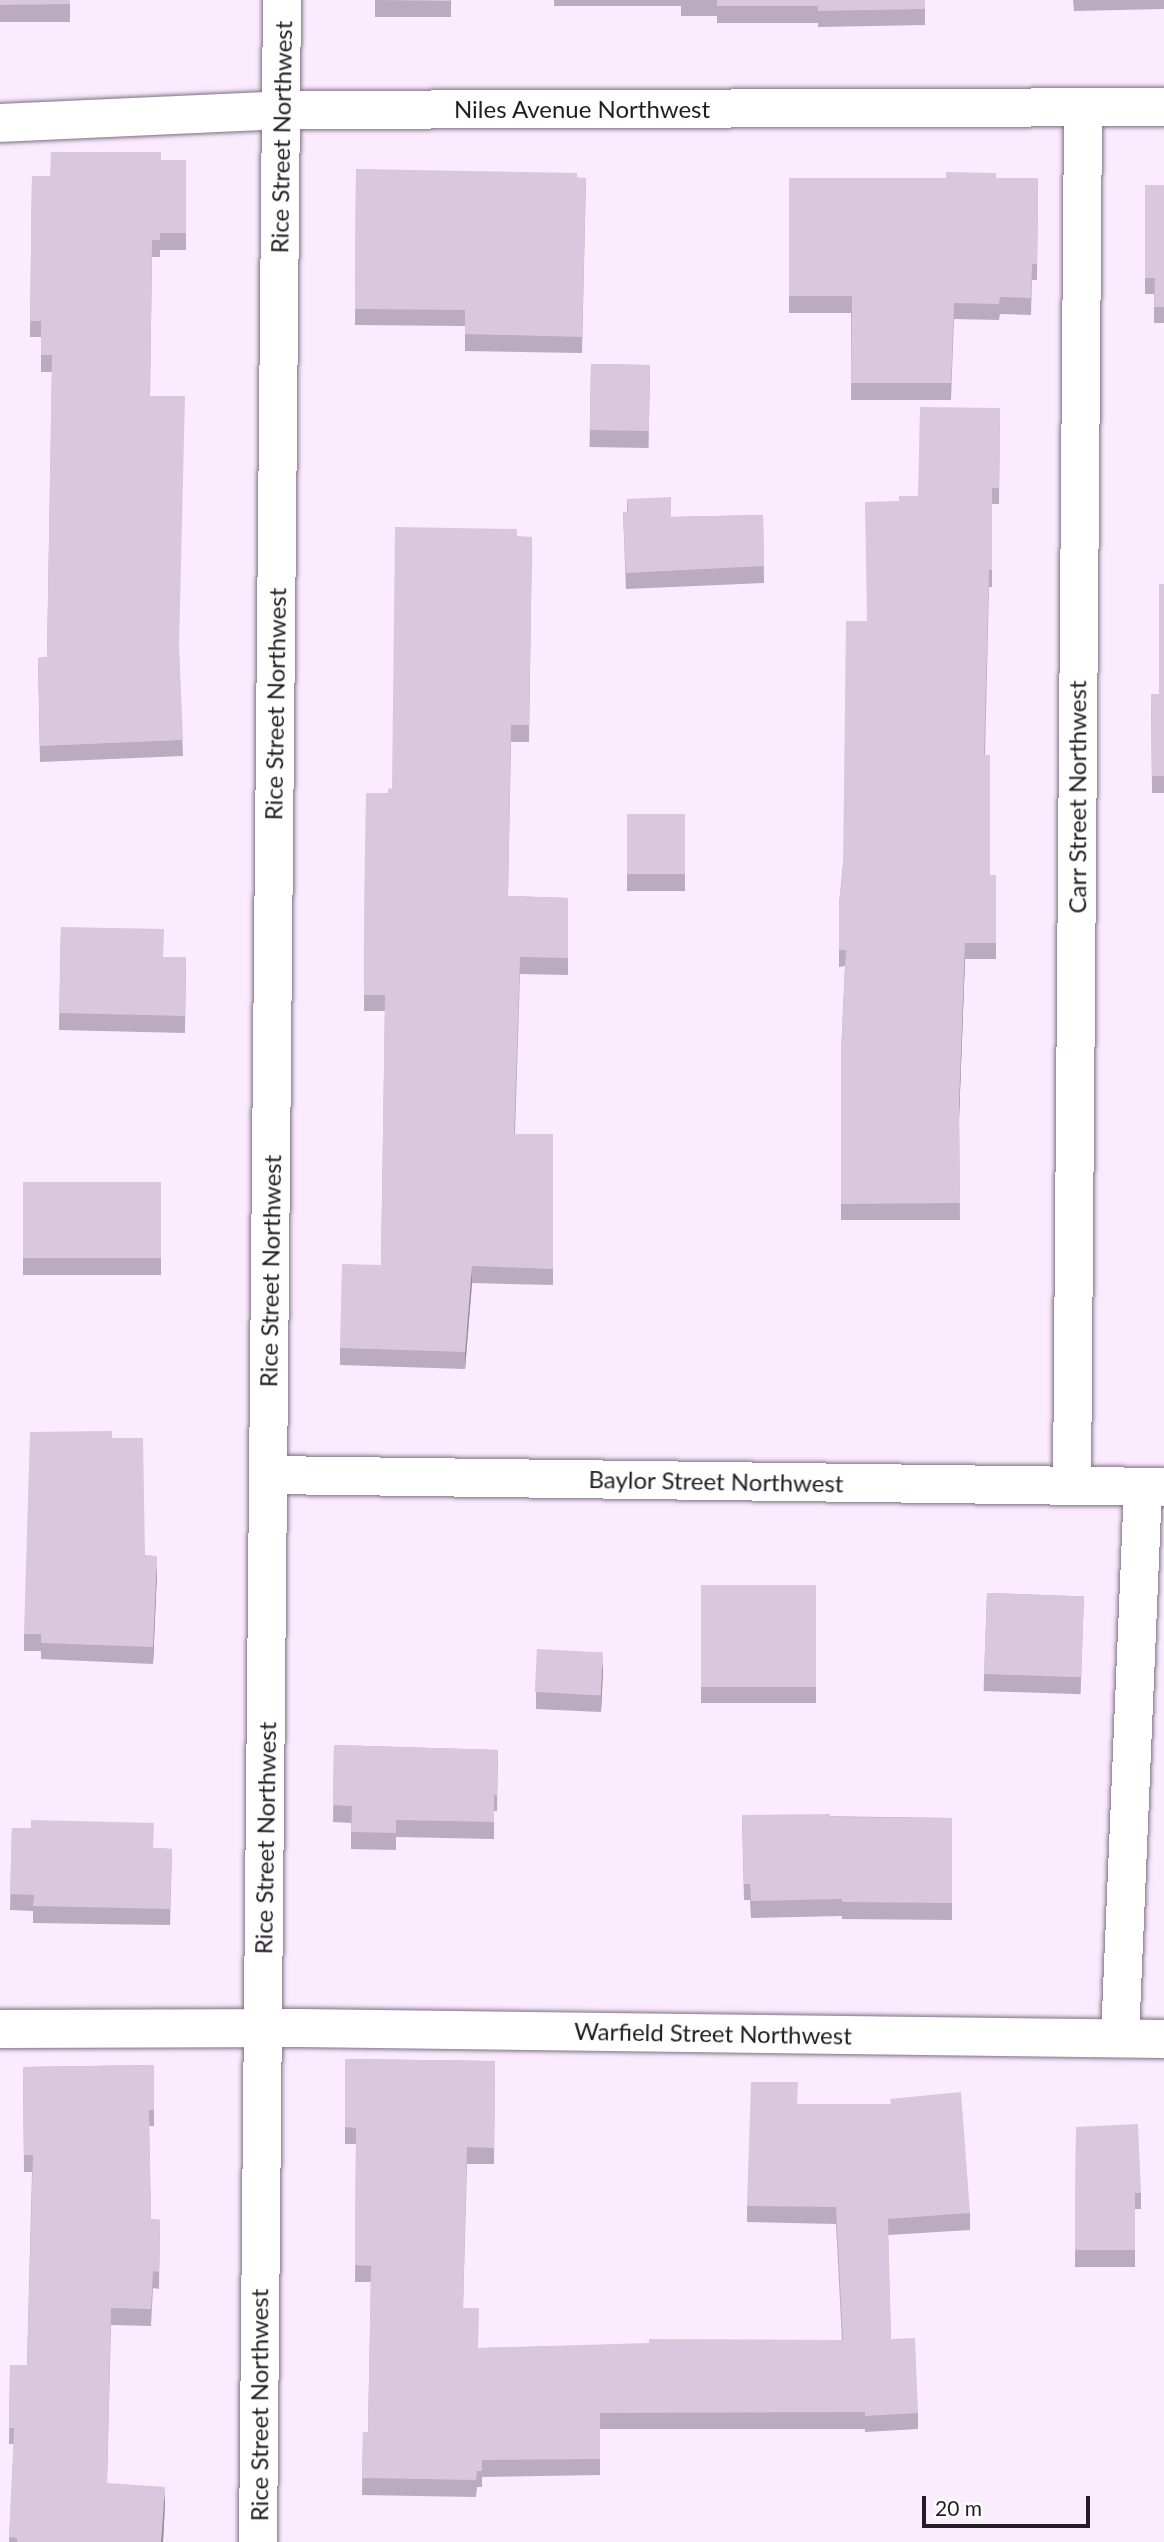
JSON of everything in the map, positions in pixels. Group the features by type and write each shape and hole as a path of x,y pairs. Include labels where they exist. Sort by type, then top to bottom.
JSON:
{"street":[{"name":"Rice Street Northwest","path":"258,2542 282,0"},
{"name":"Niles Avenue Northwest","path":"0,123 281,110 1164,107"},
{"name":"Carr Street Northwest","path":"1072,1486 1083,108"},
{"name":"Baylor Street Northwest","path":"268,1475 1153,1487"},
{"path":"1120,2038 1153,1487"},
{"path":"0,2029 263,2028"},
{"name":"Warfield Street Northwest","path":"263,2028 1164,2039"}],"building":[{"path":"0,0 70,0 70,4 0,5"},
{"path":"375,0 450,0 450,1"},
{"path":"717,0 925,0 925,9 818,11 818,6 717,6"},
{"path":"51,152 161,152 161,160 186,160 186,233 160,233 160,240 152,240 150,396 185,396 179,648 183,740 40,746 38,658 47,657 52,355 41,355 41,321 30,321 32,176 50,176"},
{"path":"356,169 577,173 577,178 586,178 582,337 465,334 465,310 355,309"},
{"path":"946,172 996,173 996,178 1038,178 1037,264 1032,264 1031,298 1000,297 999,304 954,303 951,383 851,383 852,296 789,296 789,178 946,178"},
{"path":"1145,185 1164,185 1164,307 1154,307 1155,278 1145,278"},
{"path":"591,364 650,365 649,431 590,430"},
{"path":"920,407 1000,408 999,488 992,488 992,570 989,570 984,755 990,755 990,875 996,875 996,943 965,943 959,1104 960,1203 841,1204 841,1055 846,950 839,950 839,904 843,869 846,621 867,621 865,502 899,501 899,496 918,496"},
{"path":"671,497 671,517 763,515 764,566 626,573 623,512 628,512 627,499"},
{"path":"395,527 517,529 517,536 532,537 529,725 511,725 508,896 568,898 568,958 520,957 514,1134 553,1134 553,1269 472,1266 465,1352 340,1348 342,1264 381,1265 385,995 364,995 366,793 388,793 388,788 392,789"},
{"path":"1159,584 1164,584 1164,776 1152,776 1151,694 1159,694"},
{"path":"627,814 685,814 685,874 627,874"},
{"path":"61,927 164,929 163,957 186,957 185,1016 59,1013"},
{"path":"23,1182 161,1182 161,1258 23,1258"},
{"path":"112,1431 112,1438 143,1438 145,1555 157,1556 153,1647 41,1643 41,1634 24,1634 30,1432"},
{"path":"701,1585 816,1585 816,1687 701,1687"},
{"path":"987,1593 1084,1596 1081,1677 984,1674"},
{"path":"537,1649 603,1652 601,1695 535,1692"},
{"path":"334,1745 498,1750 494,1822 396,1820 396,1833 351,1832 352,1806 333,1805"},
{"path":"830,1814 830,1817 952,1818 952,1903 842,1902 842,1899 751,1901 750,1884 744,1884 742,1815"},
{"path":"31,1820 154,1823 153,1848 172,1849 170,1909 33,1906 34,1895 10,1894 12,1828 31,1828"},
{"path":"345,2059 495,2061 494,2148 467,2147 463,2308 479,2308 478,2348 649,2343 649,2339 843,2340 836,2207 747,2206 751,2082 798,2082 797,2104 891,2104 890,2099 961,2092 970,2213 888,2219 891,2339 915,2338 918,2413 865,2416 865,2412 600,2413 600,2459 482,2460 482,2471 477,2471 476,2480 362,2478 363,2432 368,2432 371,2266 355,2265 356,2128 345,2127"},
{"path":"154,2065 154,2110 149,2110 151,2219 160,2220 159,2272 153,2271 151,2309 111,2308 107,2483 165,2487 161,2542 17,2542 17,2538 9,2537 14,2428 9,2428 10,2365 27,2365 33,2155 24,2155 23,2067"},
{"path":"1138,2124 1141,2193 1135,2193 1135,2250 1075,2250 1076,2127"}]}
